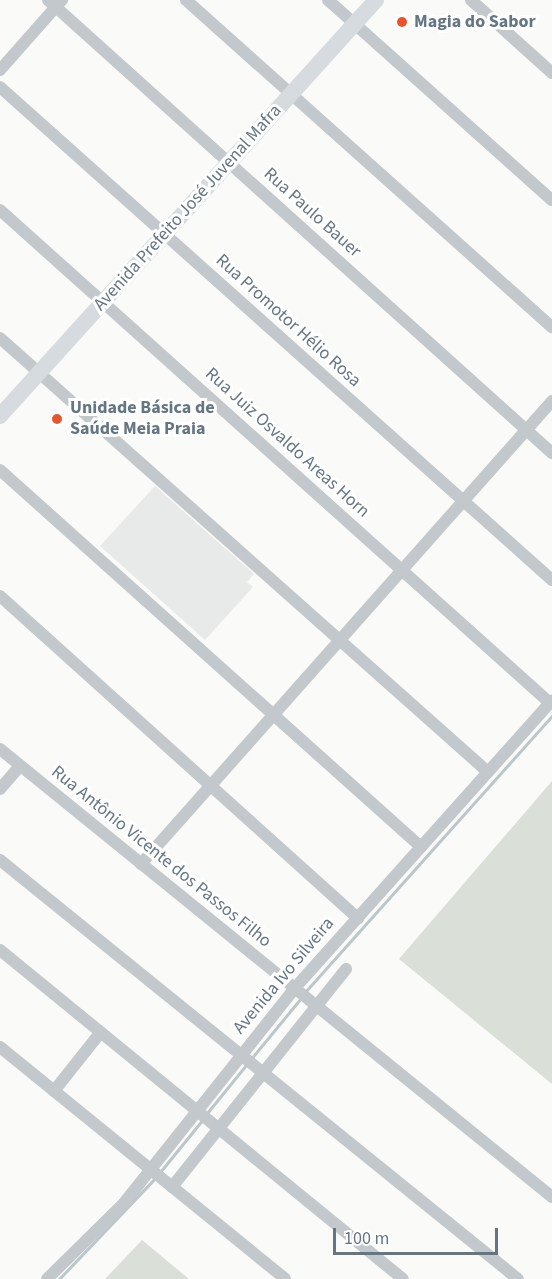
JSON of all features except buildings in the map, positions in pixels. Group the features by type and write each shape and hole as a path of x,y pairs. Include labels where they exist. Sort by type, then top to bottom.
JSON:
{"main road":[{"name":"Avenida Prefeito José Juvenal Mafra","path":"0,416 376,0"}],"street":[{"path":"186,0 552,327"},
{"path":"328,0 552,200"},
{"path":"471,0 552,73"},
{"path":"0,70 55,2"},
{"name":"Rua Paulo Bauer","path":"55,2 229,163 552,453"},
{"name":"Rua Promotor Hélio Rosa","path":"0,87 552,580"},
{"name":"Rua Juiz Osvaldo Areas Horn","path":"0,210 551,701"},
{"path":"0,338 488,772"},
{"path":"141,864 552,401"},
{"path":"0,470 421,847"},
{"path":"0,596 358,918"},
{"name":"Avenida Ivo Silveira","path":"160,1177 199,1112 297,990 551,701"},
{"name":"Rua Antônio Vicente dos Passos Filho","path":"0,749 552,1197"},
{"path":"0,789 20,766"},
{"path":"0,860 518,1279"},
{"path":"0,950 403,1279"},
{"name":"Avenida Ivo Silveira","path":"47,1279 216,1126 313,1004 346,969"},
{"path":"54,1091 101,1032"},
{"path":"0,1047 285,1279"}],"shaded area":[{"path":"155,486 254,574 247,582 253,587 205,640 100,546"},
{"path":"552,781 552,1084 399,959"},
{"path":"142,1240 189,1279 105,1279"}],"waterway":[{"path":"305,992 552,716"},
{"path":"250,1060 301,998"},
{"path":"207,1113 246,1065"},
{"path":"160,1172 203,1119"},
{"path":"59,1279 156,1177"}],"place":[{"name":"Magia do Sabor","path":"402,22"},
{"name":"Unidade Básica de Saúde Meia Praia","path":"57,419"}]}
